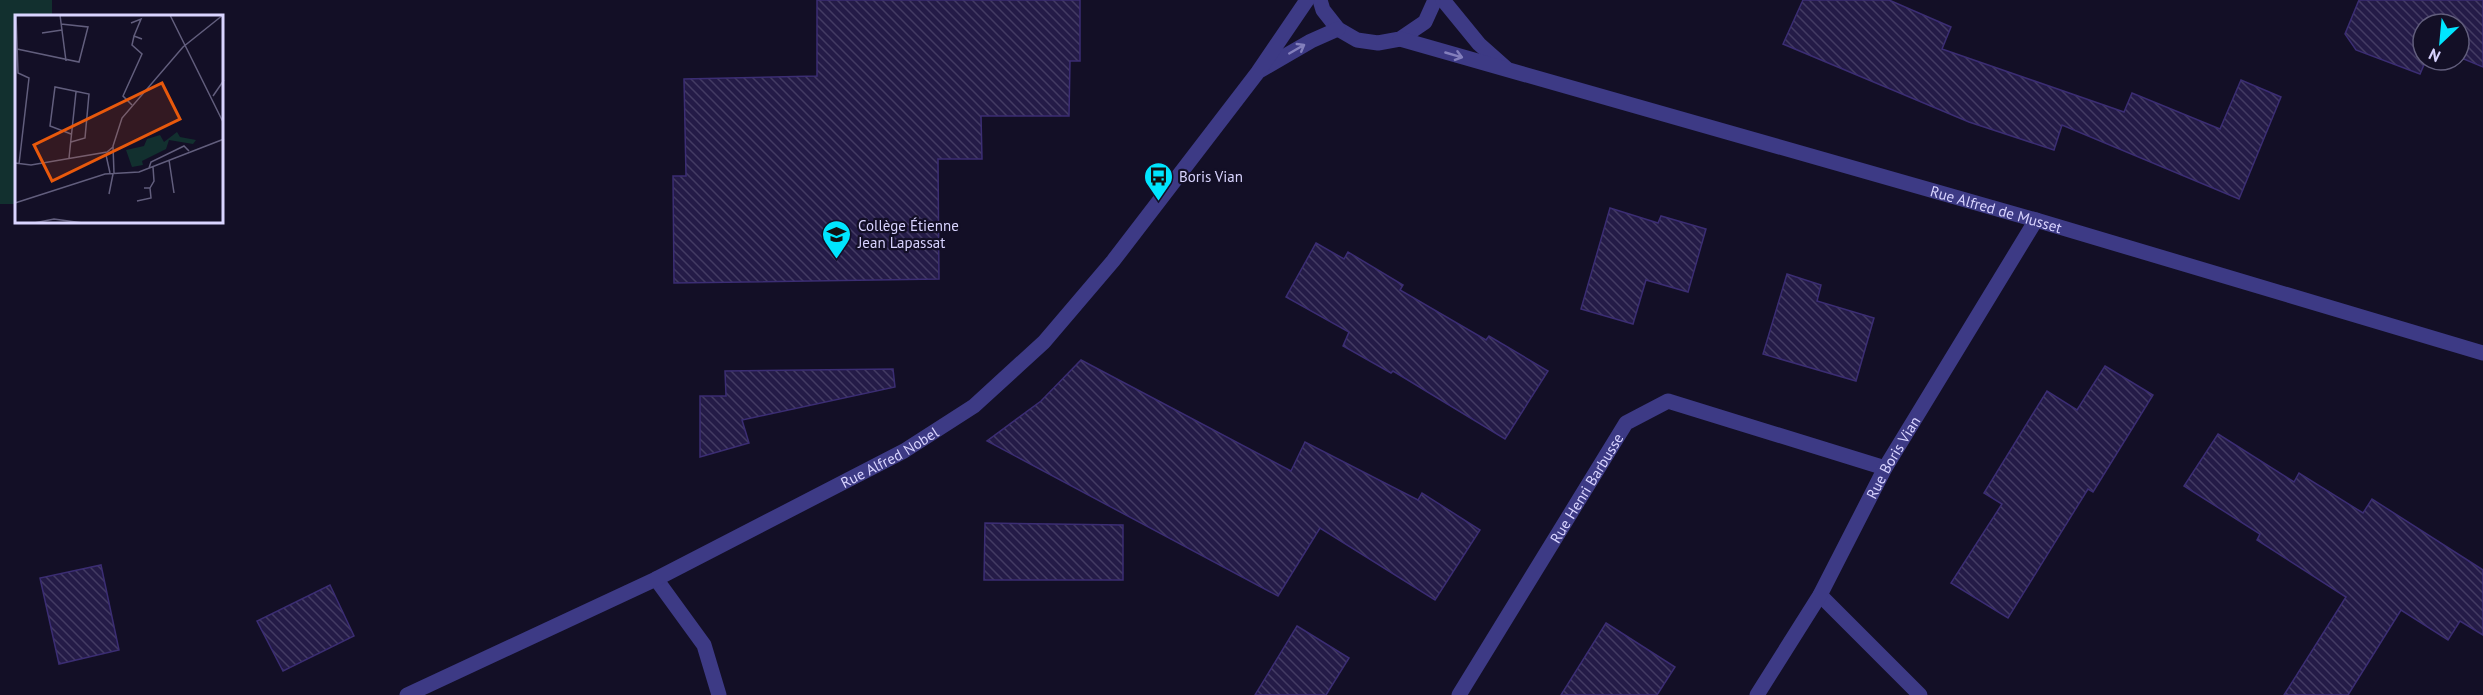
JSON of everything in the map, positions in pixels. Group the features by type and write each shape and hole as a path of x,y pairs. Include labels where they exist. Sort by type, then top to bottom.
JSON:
{"street":[{"name":"Rue Alfred Nobel","path":"407,695 656,579 904,451 974,406 1044,342 1120,252 1258,72 1307,0"},
{"path":"1320,0 1323,10 1338,29 1357,40 1378,43 1400,39 1425,22 1436,0"},
{"name":"Rue Alfred de Musset","path":"1443,0 1479,44 1508,70"},
{"name":"Rue Alfred Nobel","path":"1258,72 1311,41 1338,29"},
{"name":"Rue Alfred de Musset","path":"1400,39 2036,220 2483,353"},
{"name":"Rue Boris Vian","path":"1757,695 1820,595 1885,468 2036,220"},
{"name":"Rue Henri Barbusse","path":"1459,695 1626,423 1668,401 1885,468"},
{"path":"656,579 704,645 719,695"},
{"path":"1820,595 1920,695"}],"green space":[{"path":"0,0 52,0 52,15 15,15 15,204 0,204"}],"building":[{"path":"817,0 1080,0 1080,61 1070,61 1069,116 981,116 982,159 938,159 939,279 674,283 673,176 686,176 684,79 817,76"},
{"path":"1803,0 1889,0 1951,27 1942,49 2124,112 2132,93 2220,129 2241,80 2281,97 2239,199 2062,125 2054,150 1969,122 1783,44"},
{"path":"2359,0 2483,0 2483,67 2471,62 2471,12 2411,12 2411,71 2356,50 2345,34"},
{"path":"1610,208 1658,223 1661,216 1706,229 1688,292 1646,280 1633,324 1581,309"},
{"path":"1316,243 1344,259 1348,252 1403,285 1400,290 1486,340 1489,336 1548,371 1505,439 1393,371 1391,373 1343,346 1349,332 1286,297"},
{"path":"1787,274 1821,285 1817,301 1874,318 1856,381 1763,354"},
{"path":"1081,360 1291,471 1305,442 1418,500 1422,493 1480,530 1435,600 1320,528 1278,596 987,441 1041,401"},
{"path":"2105,366 2153,395 2093,492 2088,489 2008,618 1951,583 2002,504 1984,493 2047,391 2077,410"},
{"path":"893,369 895,387 742,420 749,443 700,457 700,396 726,396 725,371"},
{"path":"2218,434 2294,482 2299,473 2363,513 2372,499 2483,570 2483,635 2460,621 2448,640 2401,610 2348,695 2284,695 2346,597 2257,540 2260,534 2184,486"},
{"path":"985,523 1123,525 1123,580 984,580"},
{"path":"101,565 119,650 59,664 40,578"},
{"path":"330,585 354,636 283,671 257,621"},
{"path":"1606,623 1675,667 1657,695 1561,695"},
{"path":"1297,626 1349,658 1326,695 1255,695"}],"place":[{"name":"Boris Vian","path":"1158,202"},
{"name":"Collège Étienne Jean Lapassat","path":"837,260"}]}
